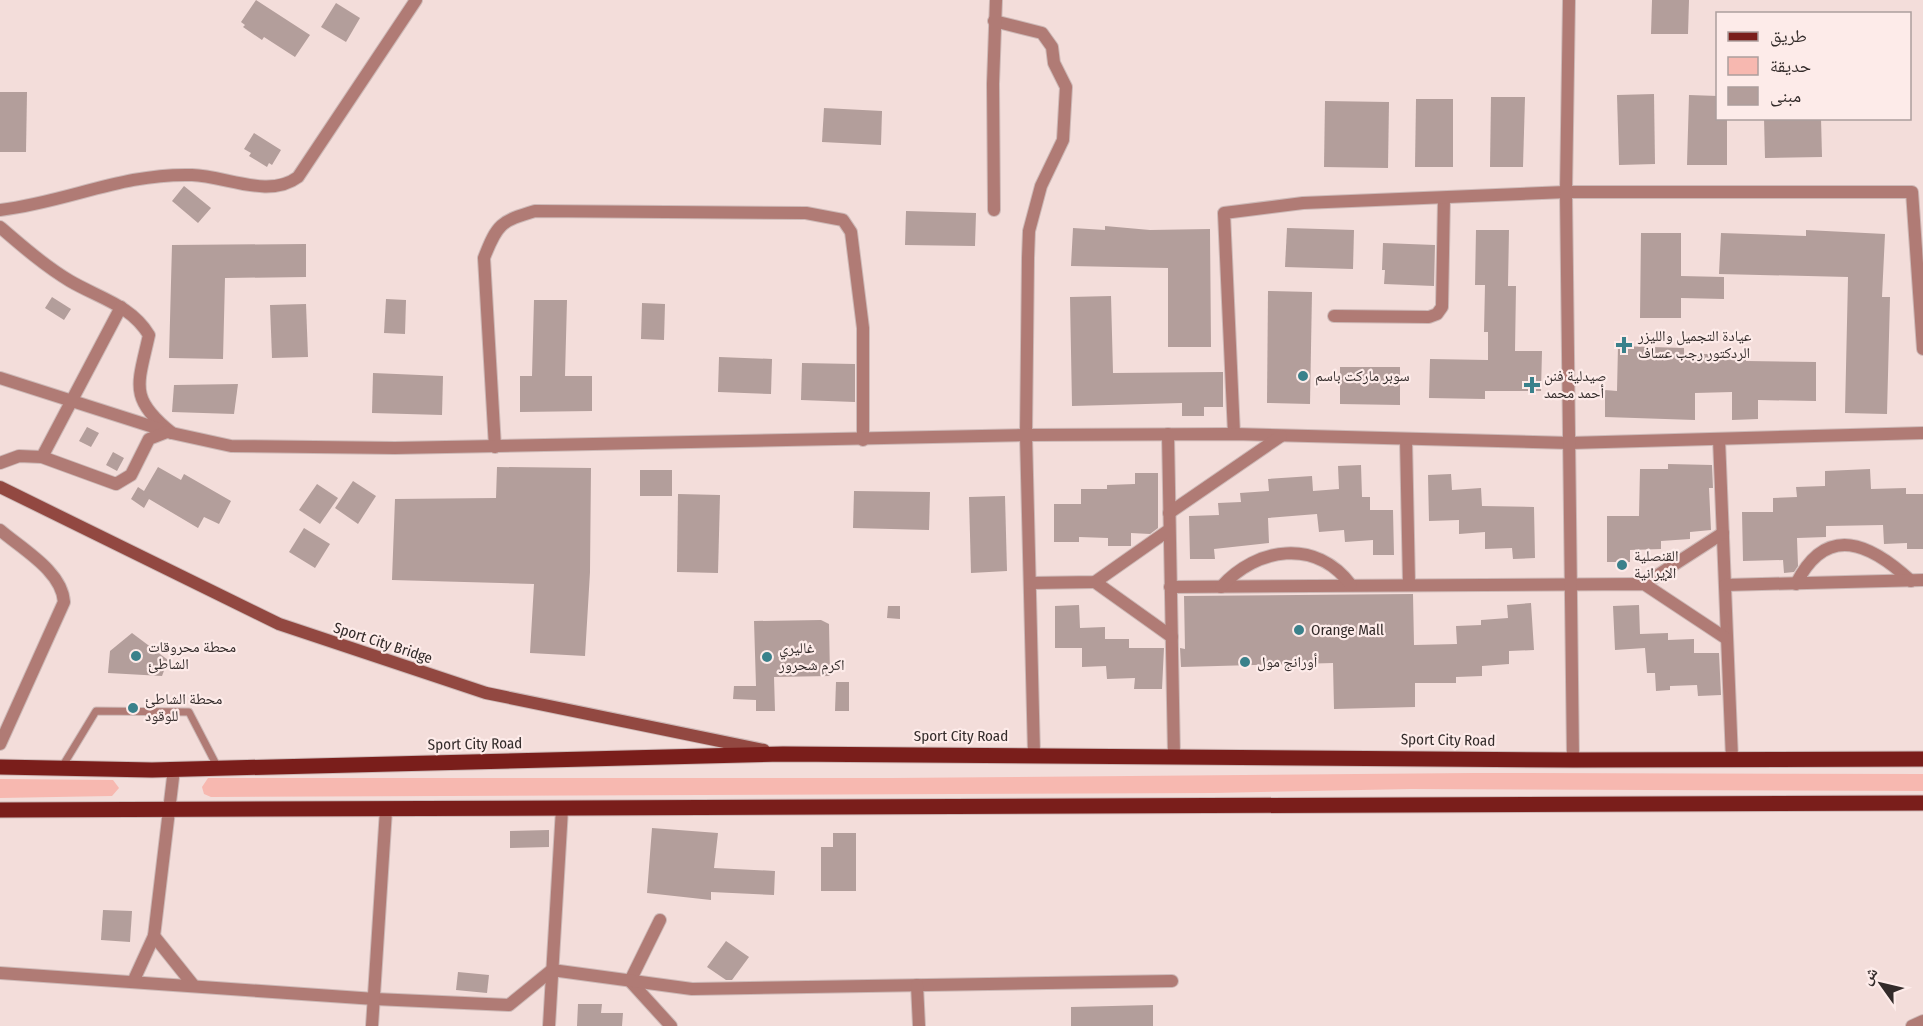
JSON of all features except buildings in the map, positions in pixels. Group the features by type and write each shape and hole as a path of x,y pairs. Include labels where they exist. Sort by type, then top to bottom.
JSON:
{"main road":[{"name":"Sport City Bridge","path":"5,489 279,624 486,693 783,754"},
{"name":"Sport City Road","path":"0,766 174,769 783,754 1034,754 1573,760 1923,759"},
{"path":"0,810 1923,803"}],"street":[{"path":"0,210 44,203 94,187 147,176 195,175 267,187 292,182 298,177 416,0"},
{"path":"994,210 996,0"},
{"path":"1569,0 1566,192 1573,760"},
{"path":"994,21 1042,33 1052,47 1054,63 1066,87 1063,140 1041,186 1029,231 1026,435 1034,754"},
{"path":"1234,435 1224,213 1303,202 1566,192 1911,192 1923,348"},
{"path":"1334,315 1429,317 1437,314 1442,307 1444,198"},
{"path":"495,447 484,258 492,238 506,220 535,211 806,213 843,220 851,232 863,328 862,440"},
{"path":"0,227 51,268 121,307 140,321 149,335 138,380 146,410 172,433"},
{"path":"42,458 121,307"},
{"path":"0,378 172,433 213,443 257,447 495,447 1168,434 1570,443 1923,433"},
{"path":"0,463 19,456 42,458 116,484 130,475 148,439 161,433 172,433"},
{"path":"1168,434 1174,756"},
{"path":"1169,513 1281,436"},
{"path":"1406,439 1409,584"},
{"path":"1719,439 1731,759"},
{"path":"0,530 54,576 62,590 64,602 0,744"},
{"path":"1030,583 1095,582 1169,530"},
{"path":"1644,584 1723,533"},
{"path":"1797,584 1804,569 1821,554 1836,546 1856,545 1883,556 1917,580"},
{"path":"1221,587 1233,574 1259,558 1286,553 1306,555 1323,562 1343,574 1351,585"},
{"path":"1725,585 1917,580"},
{"path":"1095,582 1172,638"},
{"path":"1170,587 1571,582 1644,584 1727,639"},
{"path":"133,982 154,936 174,769"},
{"path":"549,1026 562,809"},
{"path":"372,1026 386,810"},
{"path":"630,981 660,920"},
{"path":"154,936 194,986"},
{"path":"0,973 375,999 509,1005 552,970 692,989 1172,981"},
{"path":"630,981 671,1026"},
{"path":"917,985 919,1026"},
{"path":"1912,1026 1923,1021"}],"lane":[{"path":"62,768 96,711 107,711 189,712 218,768"}],"green space":[{"path":"1474,773 1923,774 1923,791 1411,789 1214,793 211,797 204,794 202,787 208,778 893,778"},
{"path":"0,779 113,780 119,788 112,796 0,798"}],"place":[{"name":"عيادة التجميل والليزر الردكتور رجب عساف","path":"1624,345"},
{"name":"سوبر ماركت باسم","path":"1303,376"},
{"name":"صيدلية فنن أحمد محمد","path":"1532,385"},
{"name":"القنصلية الإيرانية","path":"1622,565"},
{"name":"Orange Mall","path":"1299,630"},
{"name":"محطة محروقات الشاطئ","path":"136,656"},
{"name":"غاليري اكرم شحرور","path":"767,657"},
{"name":"أورانج مول","path":"1245,662"},
{"name":"محطة الشاطئ للوقود","path":"133,708"}]}
